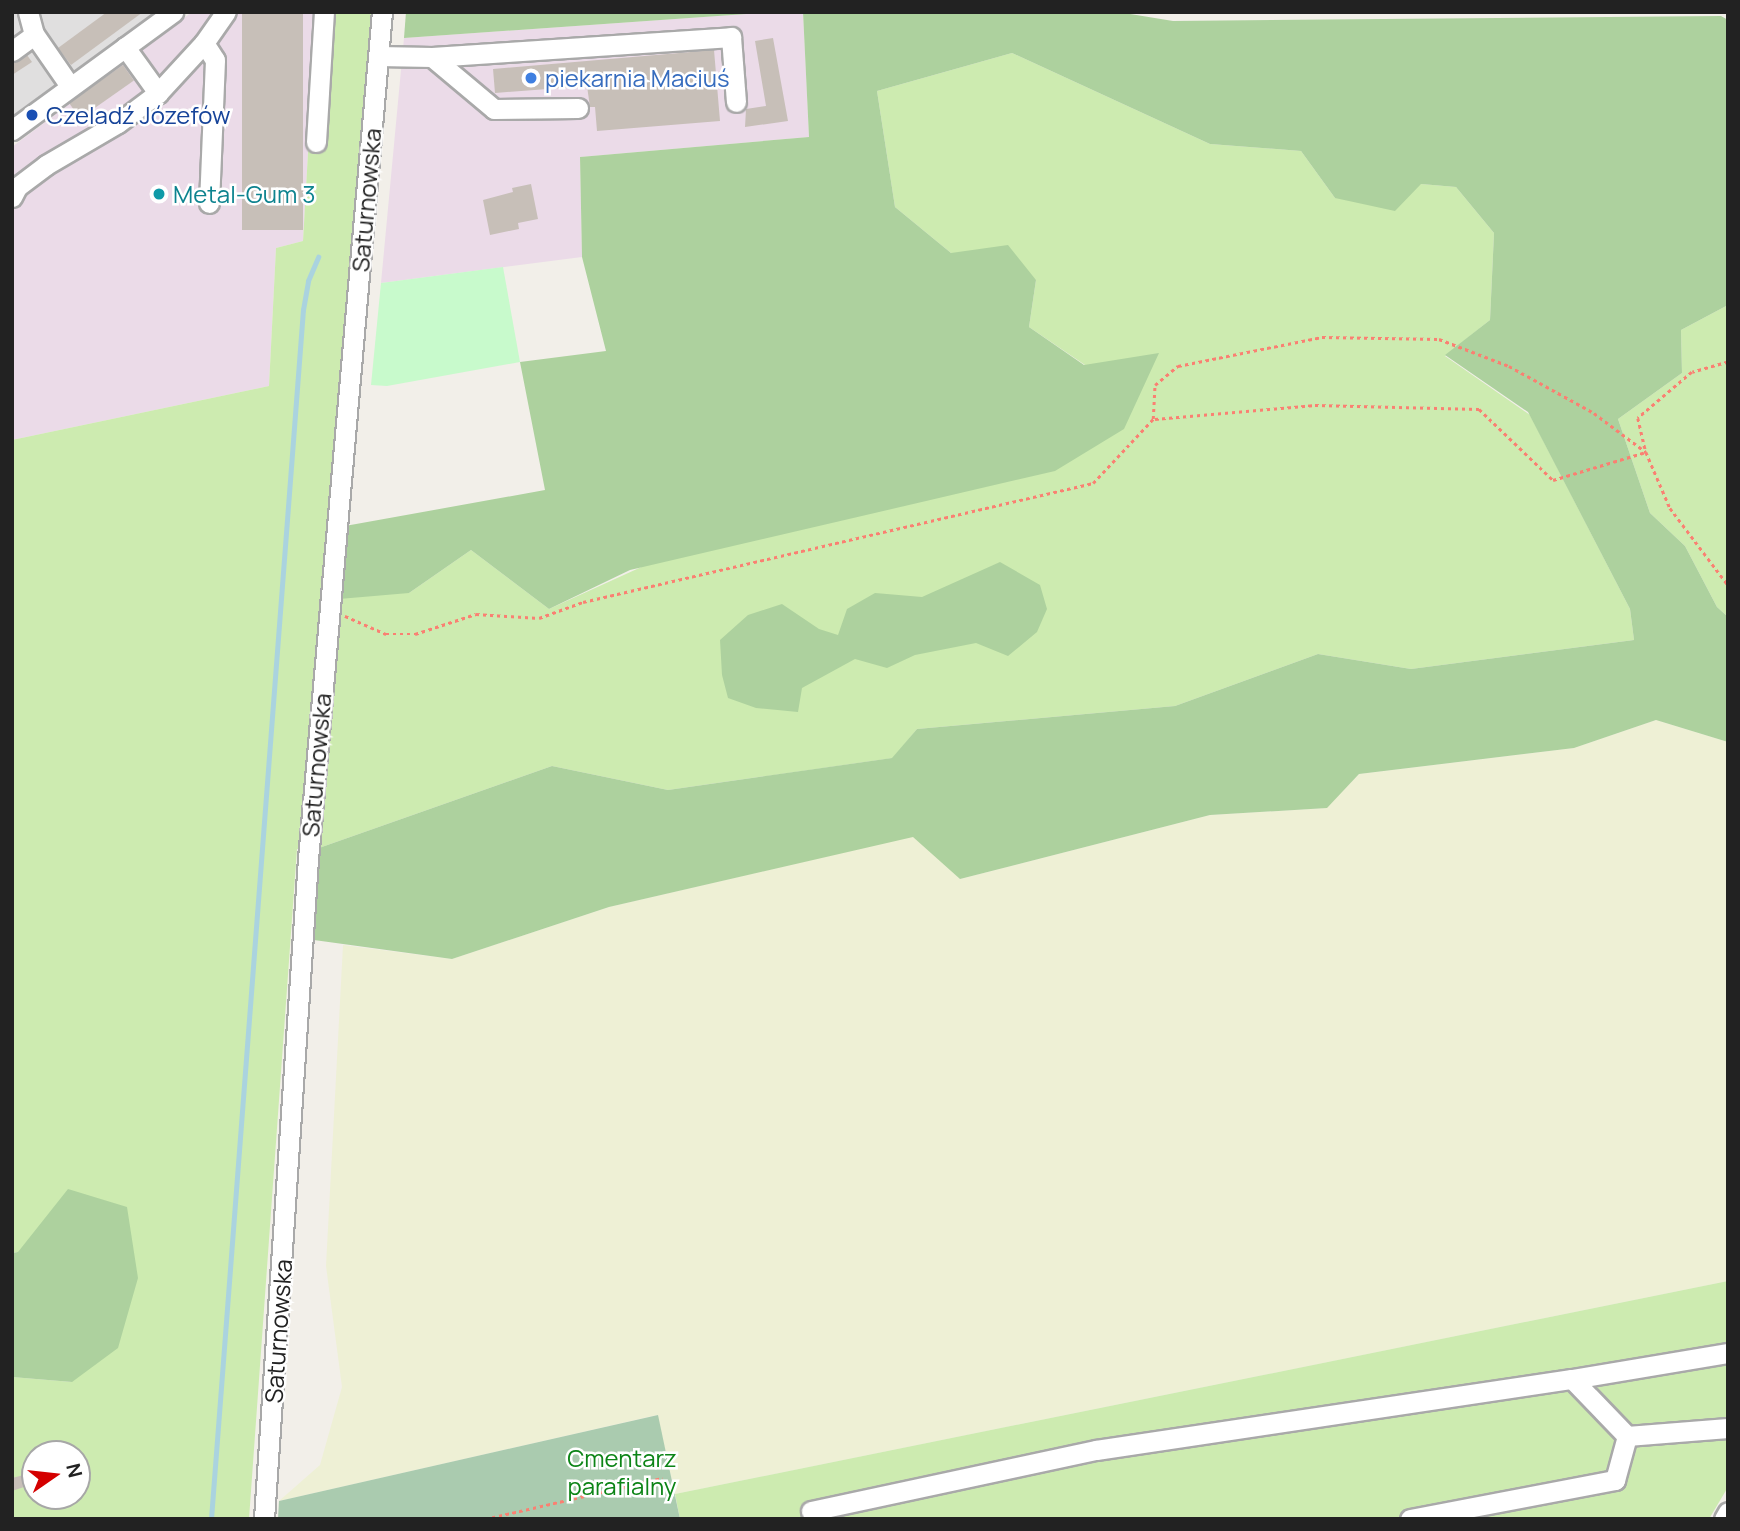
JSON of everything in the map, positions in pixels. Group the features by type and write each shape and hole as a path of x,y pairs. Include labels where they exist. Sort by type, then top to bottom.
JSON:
{"street":[{"path":"29,12 34,35 70,86"},
{"path":"12,130 173,12"},
{"path":"12,197 17,187 46,165 118,123 158,93 204,43 226,12"},
{"path":"316,142 324,12"},
{"name":"Saturnowska","path":"264,1519 308,859 382,12"},
{"path":"12,51 34,35"},
{"path":"378,56 432,57 731,37 736,102"},
{"path":"204,43 215,60 209,203"},
{"path":"125,47 158,93"},
{"path":"432,57 494,109 578,108"},
{"path":"811,1511 1096,1450 1728,1353"},
{"path":"1572,1379 1627,1436"},
{"path":"1627,1436 1728,1428"},
{"path":"1410,1519 1615,1480 1627,1436"},
{"path":"1724,1519 1728,1512"}],"path":[{"path":"329,608 386,634 415,634 476,614 539,618 583,602 1093,483 1153,419 1155,385 1178,366 1322,337 1440,339 1509,366 1594,413 1646,452"},
{"path":"1728,362 1692,372 1638,418 1646,452 1670,508 1728,585"},
{"path":"1153,419 1315,405 1479,409 1553,480 1646,452"},
{"path":"485,1519 662,1478"}],"shaded area":[{"path":"12,12 159,12 12,116"},
{"name":"Metal-Gum 3","path":"192,12 316,12 303,241 276,248 269,386 12,440 12,147"},
{"path":"803,12 809,137 580,157 582,257 381,283 404,38"}],"green space":[{"path":"316,12 372,12 345,526 409,593 471,550 549,609 1085,365 1029,327 1036,280 951,253 895,207 877,91 1012,53 1210,144 1301,151 1335,198 1421,184 1456,187 1494,233 1490,320 1445,356 1530,415 1630,609 1634,640 1411,669 1318,654 1175,706 917,729 893,758 668,790 552,766 319,848 297,849 249,1519 12,1519 12,1377 72,1382 17,1252 12,1253 12,440 269,386 276,248 303,241"},
{"path":"406,12 776,12 404,38"},
{"path":"803,12 1118,12 1173,21 1721,16 1728,20 1728,305 1681,330 1682,373 1618,419 1650,513 1685,546 1717,607 1728,617 1728,742 1656,720 1574,748 1359,774 1327,808 1210,815 960,879 913,837 609,907 452,959 314,940 319,848 552,766 668,790 892,758 917,729 1175,706 1318,654 1411,669 1634,640 1630,609 1528,412 1445,355 1490,320 1494,233 1456,187 1421,184 1395,211 1335,198 1301,151 1210,144 1012,53 877,91 895,207 951,253 1008,245 1036,280 1029,327 1084,365 1159,353 1124,429 1055,471 630,570 549,609 471,550 409,593 339,599 345,526 545,490 520,362 606,351 582,257 580,157 809,137"},
{"path":"503,267 520,362 387,386 371,385 381,283"},
{"path":"1728,305 1728,617 1717,607 1685,546 1650,513 1618,419 1682,373 1681,330"},
{"path":"1000,562 1040,585 1047,609 1037,632 1008,656 976,643 915,655 887,668 855,659 802,688 798,712 756,708 728,698 722,675 720,640 748,615 782,604 819,629 838,635 847,609 875,593 922,597"},
{"path":"1656,720 1728,742 1728,1281 675,1494 657,1415 279,1501 320,1465 342,1387 326,1266 343,945 452,959 609,907 914,836 960,879 1210,815 1326,808 1359,774 1574,748"},
{"path":"68,1189 127,1207 138,1278 118,1348 72,1382 12,1377 12,1253 18,1252"},
{"path":"1728,1281 1728,1487 1709,1519 680,1519 675,1494"},
{"name":"Cmentarz parafialny","path":"658,1415 680,1519 278,1519 279,1501"}],"building":[{"path":"107,12 143,12 71,65 58,48"},
{"path":"242,12 303,12 303,230 242,230"},
{"path":"773,38 788,121 745,127 746,109 766,106 755,41"},
{"path":"714,50 720,121 597,131 595,107 590,107 587,86 495,93 493,69"},
{"path":"27,55 32,62 12,75 12,63"},
{"path":"123,65 134,81 80,118 69,103"},
{"path":"531,184 538,219 518,223 519,229 490,235 483,200 513,192 512,188"},
{"path":"21,1476 21,1488 12,1491 12,1478"}],"waterway":[{"path":"211,1519 303,310 308,281 318,257"}],"place":[{"name":"piekarnia Maciuś","path":"531,78"},
{"name":"Czeladź Józefów","path":"32,115"},
{"name":"Metal-Gum 3","path":"159,194"}]}
